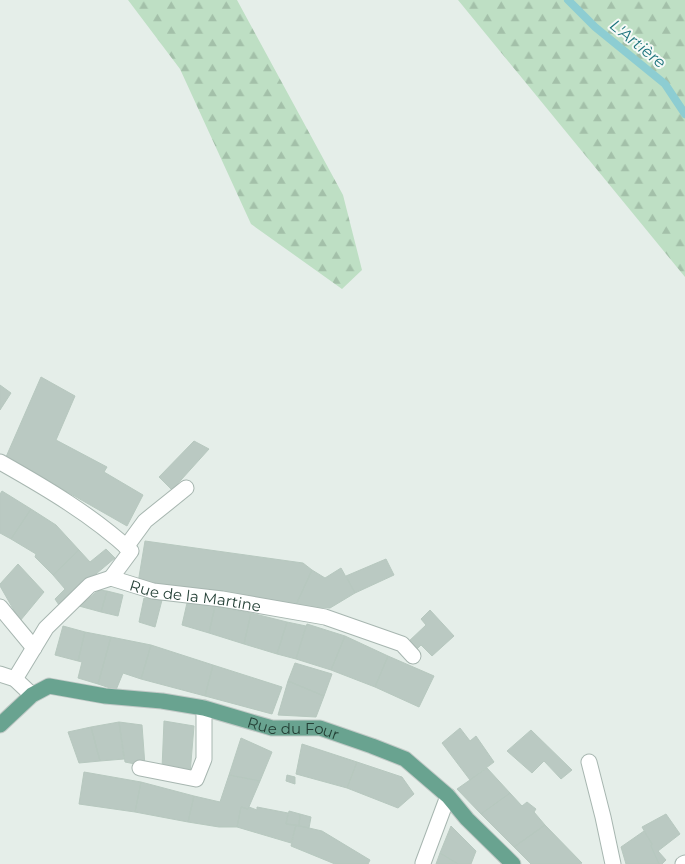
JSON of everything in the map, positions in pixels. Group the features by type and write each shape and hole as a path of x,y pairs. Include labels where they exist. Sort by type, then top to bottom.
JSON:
{"main road":[{"name":"Rue du Four","path":"32,695 49,686 105,696 162,700 204,708 272,728 320,728 372,746 405,759 448,796 467,819 513,864"},
{"path":"0,725 32,695"}],"street":[{"path":"0,462 60,497 108,530 131,551 111,578"},
{"path":"126,547 144,521 186,488"},
{"name":"Rue de la Martine","path":"15,679 46,628 90,585 111,578 153,591 325,617 402,644 413,656"},
{"path":"0,607 34,648"},
{"path":"0,674 15,679 32,695"},
{"path":"140,768 196,779 204,759 204,708"},
{"path":"589,762 613,864"},
{"path":"423,863 448,796"}],"green space":[{"path":"128,0 237,0 343,195 362,270 342,289 251,224 180,69"},
{"path":"458,0 685,0 685,277"}],"building":[{"path":"41,377 75,396 56,440 107,467 104,472 143,495 127,526 6,457"},
{"path":"0,385 11,393 0,410"},
{"path":"194,441 209,449 172,490 159,477"},
{"path":"2,491 31,509 11,539 0,533 0,494"},
{"path":"31,509 56,525 79,550 53,575 35,557 36,554 11,539"},
{"path":"145,541 303,563 312,570 295,607 138,583"},
{"path":"106,549 115,558 59,605 55,599 65,589 53,575 79,550 90,562"},
{"path":"386,559 394,575 355,593 346,576"},
{"path":"18,564 44,592 20,621 0,586"},
{"path":"341,568 355,593 330,608 295,607 312,570 325,578"},
{"path":"99,590 107,591 101,612 79,606"},
{"path":"107,591 123,595 118,616 101,612"},
{"path":"144,598 162,600 155,627 139,622"},
{"path":"187,603 215,606 209,633 182,625"},
{"path":"215,606 251,613 244,644 209,633"},
{"path":"430,610 454,636 432,656 421,645 415,651 407,643 426,625 421,619"},
{"path":"251,613 287,622 277,654 244,644"},
{"path":"287,622 306,626 296,659 277,654"},
{"path":"307,624 345,636 331,670 296,659"},
{"path":"63,626 85,632 78,661 55,655"},
{"path":"85,632 111,637 98,684 78,678 82,662 78,661"},
{"path":"345,636 388,656 375,687 331,670"},
{"path":"111,637 151,645 141,679 123,673 116,690 98,684"},
{"path":"151,645 213,665 205,696 141,679"},
{"path":"388,656 434,676 419,707 375,687"},
{"path":"295,663 332,674 324,696 288,681"},
{"path":"213,665 282,687 272,714 205,696"},
{"path":"288,681 324,696 316,717 278,715"},
{"path":"164,721 194,726 190,774 162,769"},
{"path":"119,722 142,725 145,766 125,762"},
{"path":"119,722 124,759 100,761 91,727"},
{"path":"91,727 100,761 79,763 68,732"},
{"path":"460,728 470,741 476,736 494,762 470,780 442,743"},
{"path":"531,730 572,770 561,779 544,761 532,773 507,751"},
{"path":"241,738 272,752 260,781 229,775"},
{"path":"302,744 357,762 347,788 296,774"},
{"path":"357,762 402,777 414,794 398,808 347,788"},
{"path":"487,768 510,793 481,814 457,789"},
{"path":"84,772 141,782 135,812 79,804"},
{"path":"229,775 260,781 248,809 241,807 237,827 219,827 188,822 194,796 220,802"},
{"path":"287,775 295,777 295,784 286,781"},
{"path":"141,782 194,796 188,822 135,812"},
{"path":"510,793 522,806 527,802 536,809 534,812 545,825 514,847 481,814"},
{"path":"241,807 257,810 257,807 288,813 286,824 296,825 291,843 237,827"},
{"path":"289,811 300,814 299,826 286,824"},
{"path":"300,814 311,817 309,828 299,826"},
{"path":"666,814 680,834 658,851 666,860 659,864 651,846 652,844 642,827"},
{"path":"296,825 322,831 370,860 368,864 335,864 291,846"},
{"path":"545,825 582,863 531,864 514,847"},
{"path":"451,826 476,851 471,864 458,864 440,853"},
{"path":"644,831 652,844 651,846 659,864 626,864 621,847"},
{"path":"440,853 458,864 436,864"}],"waterway":[{"name":"L'Artière","path":"568,0 595,27 665,84 685,114"}]}
